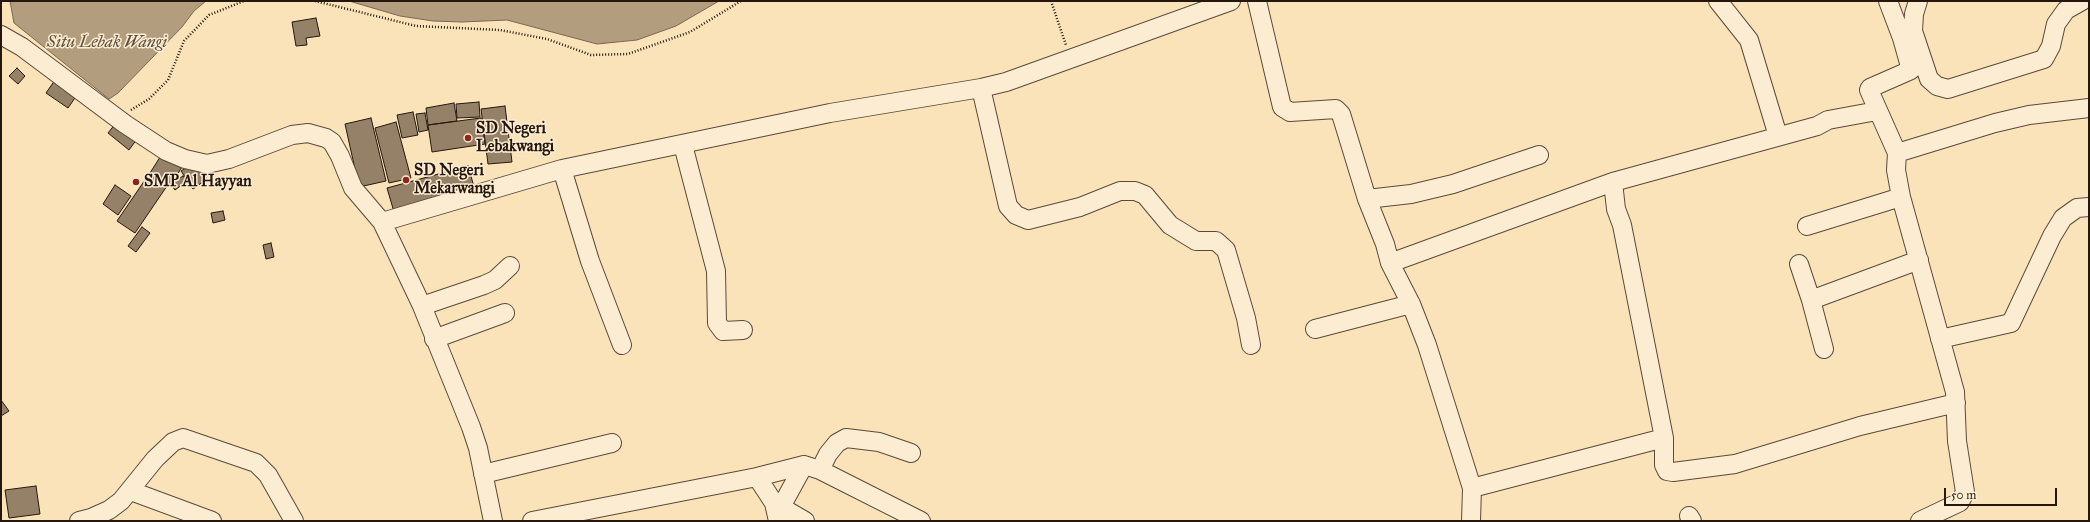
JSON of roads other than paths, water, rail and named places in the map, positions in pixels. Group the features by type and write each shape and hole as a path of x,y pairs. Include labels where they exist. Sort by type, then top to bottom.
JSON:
{"street":[{"path":"382,222 562,169 683,145 830,113 981,88 1006,82 1231,1"},
{"path":"1257,1 1282,106 1290,112 1336,109 1341,114 1367,199 1385,244 1390,263 1411,304 1427,345 1472,488 1471,521"},
{"path":"1718,1 1749,40 1778,136"},
{"path":"1888,1 1902,38 1910,70 1870,88 1869,92 1897,153 1896,170 1901,197 1956,403 1958,441 1964,496 1954,506 1920,521"},
{"path":"1918,1 1914,14 1913,31 1929,79 1937,86 1948,89 2044,59 2051,46 2056,24 2066,10 2082,1"},
{"path":"1,35 22,47 118,119 166,151 185,159 207,164 229,159 292,135 308,134 326,138 336,148 353,188 382,222 422,306 434,339 471,427 493,521"},
{"path":"981,88 1008,206 1016,215 1028,220 1080,208 1120,191 1135,191 1145,195 1170,225 1196,241 1216,241 1226,250 1246,318 1251,345"},
{"path":"1897,153 2029,115 2089,108"},
{"path":"1390,263 1613,182 1817,126 1828,120 1877,111"},
{"path":"683,145 716,271 717,323 723,331 742,330"},
{"path":"1367,199 1411,194 1453,184 1539,155"},
{"path":"562,169 588,255 622,345"},
{"path":"1613,182 1616,209 1622,225 1664,438 1664,465 1667,471 1672,472 1735,464 1860,426 1956,403"},
{"path":"1807,226 1901,197"},
{"path":"1940,339 2011,323 2052,236 2063,218 2078,208 2089,206"},
{"path":"1811,300 1919,260"},
{"path":"1799,264 1811,300 1824,349"},
{"path":"422,306 484,285 495,280 510,266"},
{"path":"1315,329 1411,304"},
{"path":"434,339 505,313"},
{"path":"79,521 91,518 109,510 131,491 155,459 173,442 183,438 256,463 268,475 294,521"},
{"path":"778,510 812,468 828,454 837,443 846,438 879,442 911,453"},
{"path":"1472,488 1664,438"},
{"path":"483,474 612,443"},
{"path":"532,521 757,477 812,468 921,521"},
{"path":"757,477 778,510 805,521"},
{"path":"131,491 212,521"}],"water":[{"name":"Situ Lebak Wangi","path":"10,1 206,1 194,11 182,27 118,93 109,99 14,23"},
{"path":"349,1 719,1 676,26 637,40 597,44 507,20 462,22 433,21 400,16"}],"place":[{"name":"SD Negeri Lebakwangi","path":"468,138"},
{"name":"SD Negeri Mekarwangi","path":"406,180"},
{"name":"SMP Al Hayyan","path":"136,182"}]}
